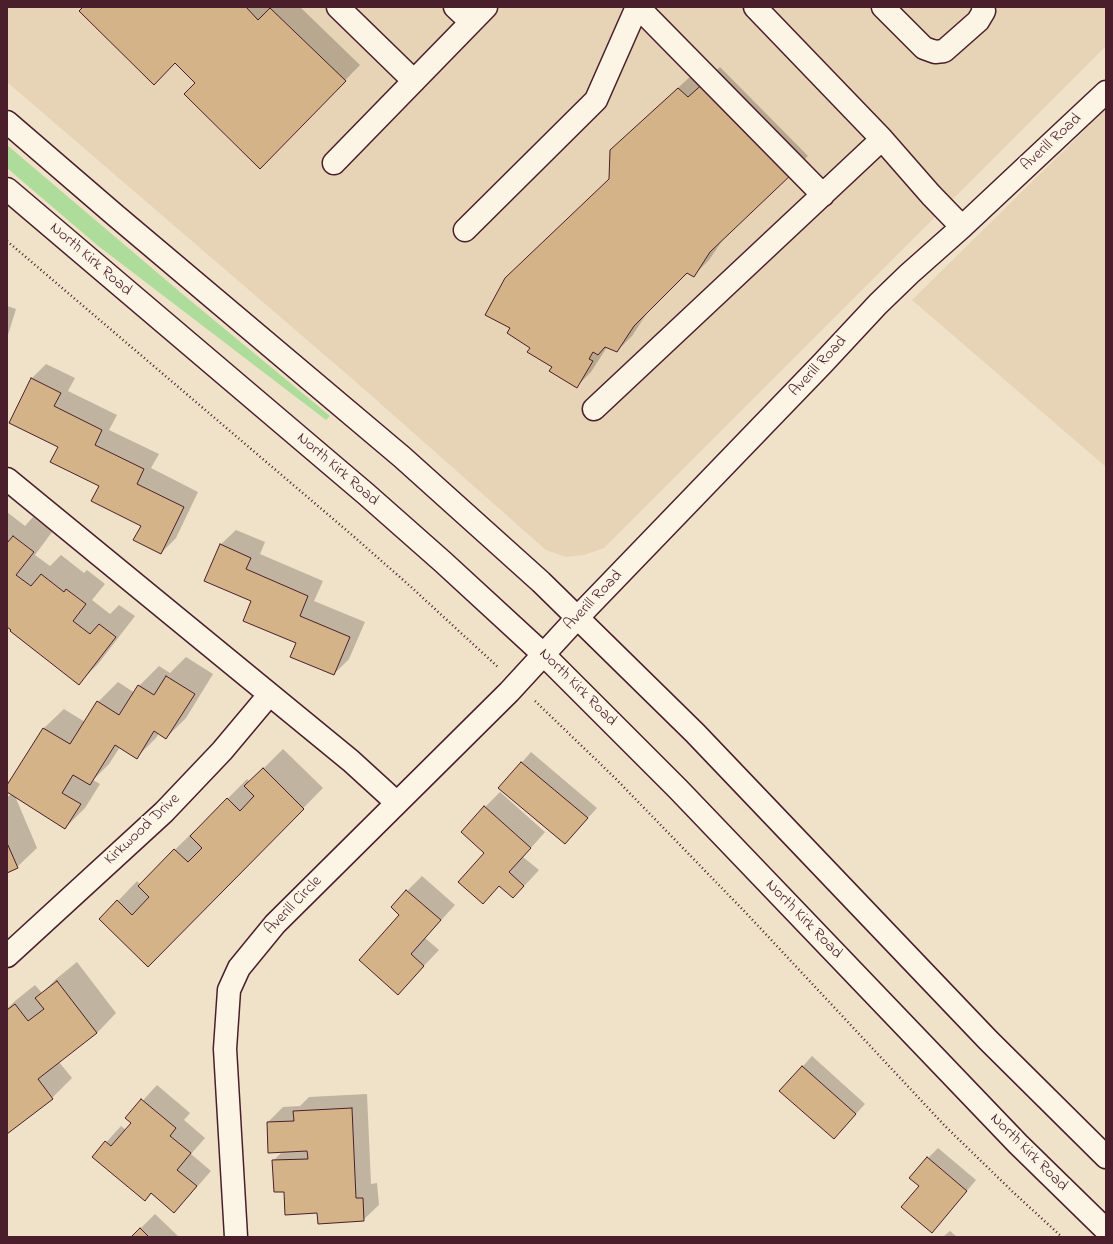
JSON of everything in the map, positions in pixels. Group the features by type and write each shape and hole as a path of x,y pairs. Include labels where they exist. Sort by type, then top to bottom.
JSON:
{"main road":[{"path":"338,7 414,81"},
{"path":"334,163 479,14 455,7"},
{"path":"466,230 596,100 637,7 823,195"},
{"path":"755,7 882,139 931,195 962,227"},
{"path":"883,7 924,48 935,52 944,51 978,21 984,11 983,7"},
{"name":"Averill Road","path":"543,654 878,304 1106,92"},
{"path":"7,122 402,457 541,582 695,733 988,1040 1106,1157"},
{"path":"594,409 882,139"},
{"name":"North Kirk Road","path":"7,189 366,494 543,654 678,789 1018,1144 1106,1230"},
{"path":"7,479 351,761 397,803"},
{"name":"Averill Circle","path":"236,1237 225,1049 229,990 239,968 275,924 504,697 543,654"},
{"name":"Kirkwood Drive","path":"7,956 164,812 222,751 270,695"}],"path":[{"path":"7,241 358,540 491,660"},
{"path":"540,706 615,778 747,914 946,1126 1014,1193 1062,1237"}],"shaded area":[{"path":"7,7 1106,7 1106,46 604,548 584,555 566,557 546,550 356,382 7,82"},
{"path":"1106,109 1106,467 912,300"}],"green space":[{"path":"7,145 180,292 330,416 326,420 97,245 7,168"}],"building":[{"path":"83,7 246,7 258,20 270,8 346,81 260,169 184,94 195,83 175,63 154,85 79,11"},
{"path":"705,82 794,172 710,252 694,277 687,273 634,326 617,352 605,347 598,355 593,352 589,359 593,361 577,388 549,371 552,367 527,352 530,348 507,333 510,328 485,315 505,278 609,179 610,150 678,88 688,97"},
{"path":"31,378 61,393 54,406 102,430 95,445 144,469 137,484 184,507 161,554 133,540 141,526 91,501 99,486 50,462 58,447 9,423"},
{"path":"13,536 34,552 16,575 31,586 41,574 64,592 66,589 86,604 73,621 90,634 99,624 116,637 79,685 10,631 11,630 7,627 7,543"},
{"path":"220,544 251,558 246,569 308,596 300,616 350,637 334,675 290,657 296,643 243,621 251,601 204,581"},
{"path":"166,676 195,694 166,739 154,731 137,759 115,745 90,785 73,775 62,793 81,804 65,829 7,792 7,785 43,728 70,744 97,701 119,715 138,685 154,695"},
{"path":"521,762 588,818 565,844 498,788"},
{"path":"263,768 304,809 148,967 99,919 117,900 132,915 149,897 138,886 174,849 188,862 202,848 190,836 227,798 240,811 254,796 244,786"},
{"path":"484,806 531,848 509,872 524,886 513,898 499,886 483,904 458,882 484,853 461,832"},
{"path":"7,843 18,868 7,873"},
{"path":"406,890 441,920 411,954 424,966 398,995 359,960 399,915 391,907"},
{"path":"57,981 97,1033 38,1079 53,1099 7,1134 7,1010 15,1004 28,1021 44,1009 35,998"},
{"path":"802,1066 856,1114 834,1139 779,1091"},
{"path":"141,1099 176,1128 170,1136 191,1153 177,1170 197,1186 174,1213 151,1193 145,1201 92,1157 105,1141 111,1146 131,1123 125,1118"},
{"path":"352,1108 356,1198 363,1198 364,1221 318,1224 317,1213 285,1215 284,1192 274,1192 272,1160 308,1159 307,1151 268,1153 267,1122 294,1121 293,1111"},
{"path":"927,1157 967,1191 932,1233 901,1207 919,1186 909,1178"},
{"path":"140,1228 149,1237 131,1237"}]}
